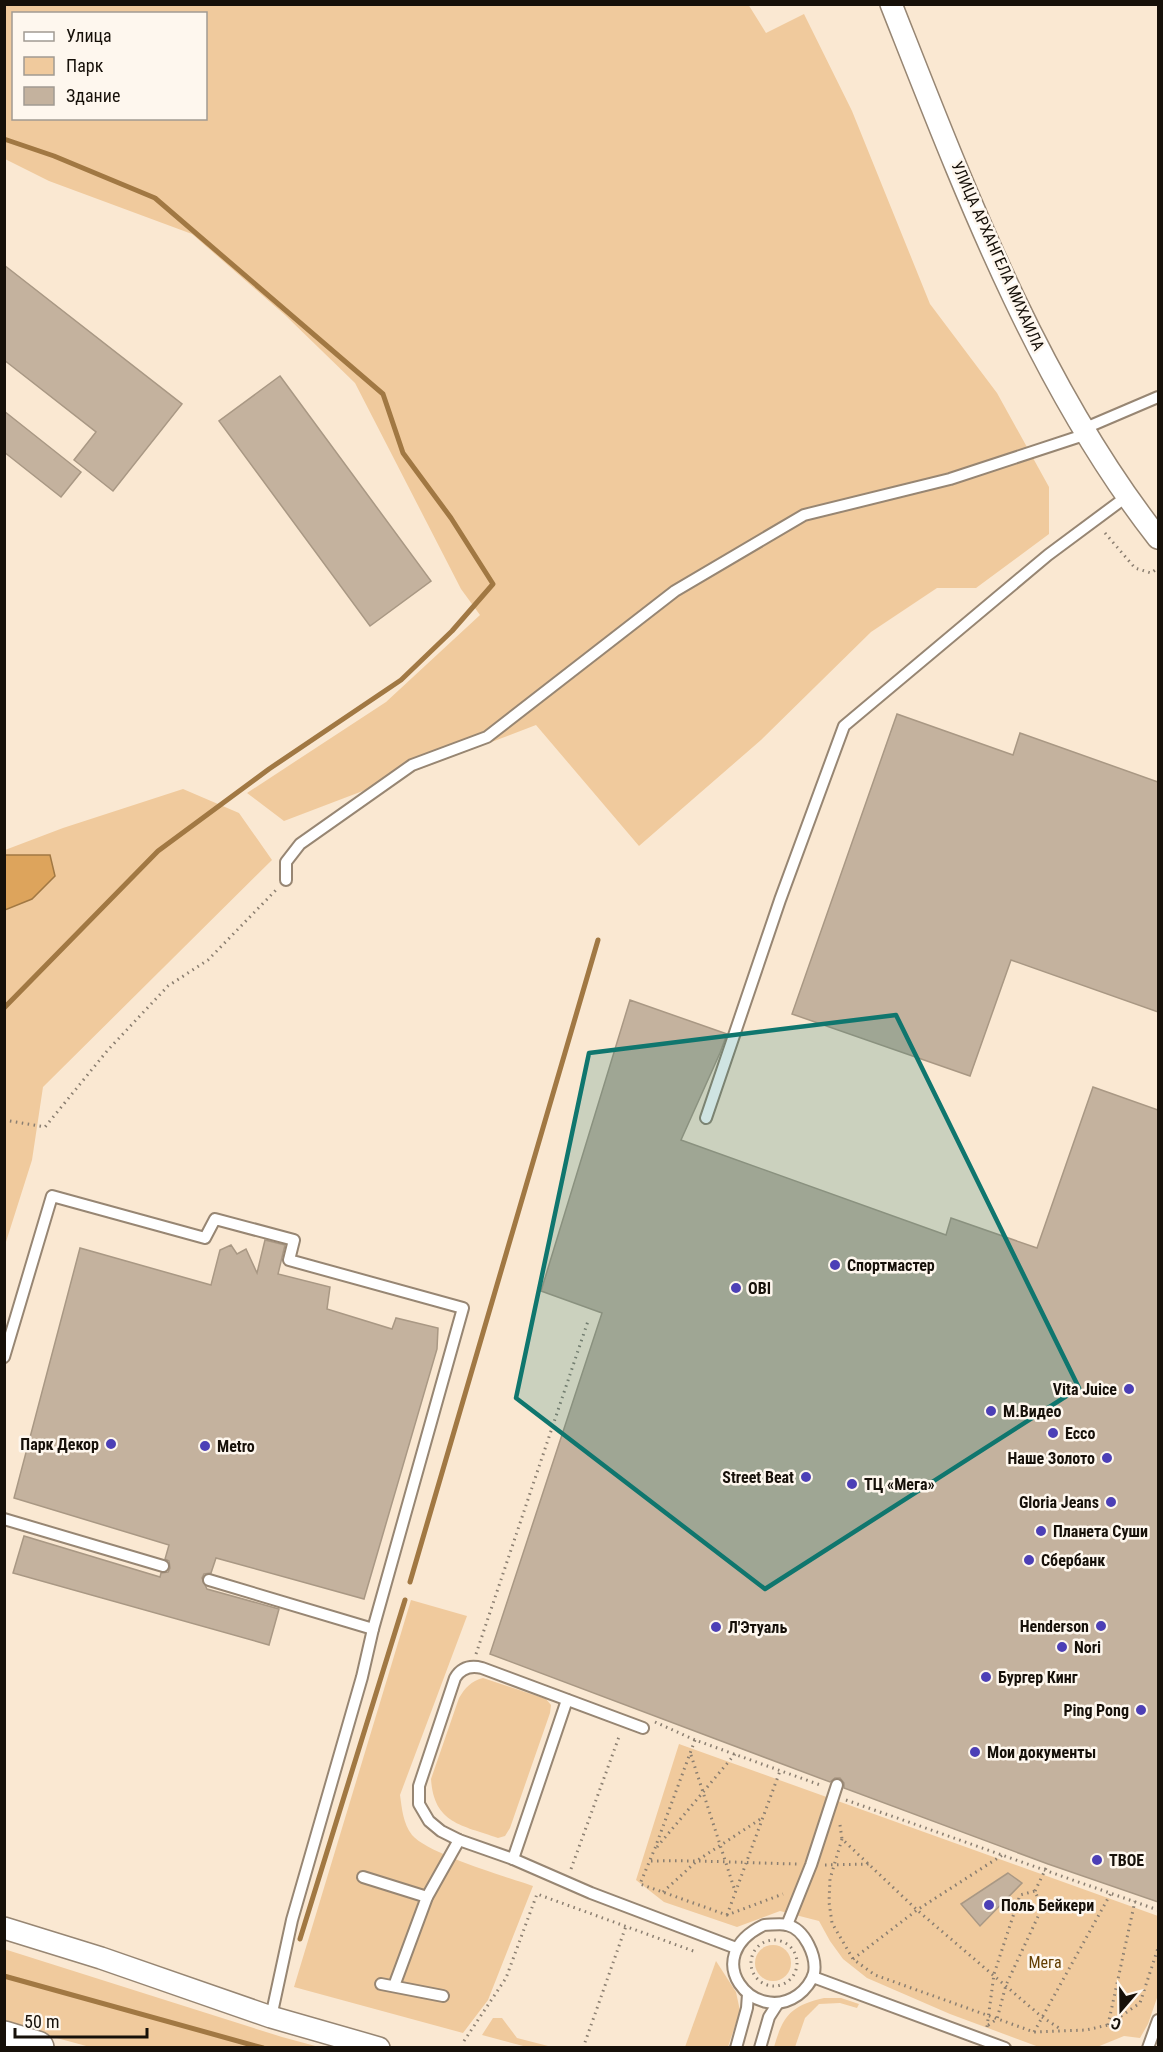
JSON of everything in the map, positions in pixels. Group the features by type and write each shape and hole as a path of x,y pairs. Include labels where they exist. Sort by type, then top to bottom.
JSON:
{"main road":[{"path":"4,2038 38,2048"}],"street":[{"name":"УЛИЦА АРХАНГЕЛА МИХАИЛА","path":"891,4 985,232 1037,346 1085,432 1126,497 1158,538"},
{"path":"4,1928 101,1958 271,2017 379,2048"}],"lane":[{"path":"286,880 286,862 300,844 412,765 487,737 675,591 804,515 950,479 1085,432 1158,397"},
{"path":"706,1118 780,900 844,726 1048,555 1126,497"},
{"path":"4,1356 52,1196 206,1238 215,1219 294,1240 289,1260 463,1308 373,1629 362,1677 292,1920 271,2017"},
{"path":"4,1519 163,1566"},
{"path":"209,1580 373,1629"},
{"path":"643,1728 477,1667 464,1668 457,1674 419,1786 419,1804 429,1821 441,1831 459,1840 513,1859 566,1883 736,1948"},
{"path":"513,1859 567,1700"},
{"path":"787,1924 811,1865 836,1790"},
{"path":"394,1986 427,1897 459,1840"},
{"path":"363,1877 427,1897"},
{"path":"787,1924 799,1932 805,1940 815,1966 813,1977 802,1992 792,1999 778,2003 762,2001 748,1994 738,1983 732,1967 736,1948 744,1937 764,1925 787,1924"},
{"path":"813,1977 1005,2048"},
{"path":"381,1984 443,1996"},
{"path":"736,2048 747,2008 748,1994"},
{"path":"760,2048 769,2017 778,2003"},
{"path":"1148,2048 1158,2020"}],"path":[{"path":"1105,533 1135,568 1151,573 1158,568"},
{"path":"4,1120 45,1127 107,1051 168,986 208,960 286,880"},
{"path":"476,1655 588,1321"},
{"path":"566,1883 625,1721"},
{"path":"655,1721 695,1740 1158,1910"},
{"path":"695,1740 656,1848 640,1884 727,1915 782,1896 789,1886"},
{"path":"690,1754 735,1893"},
{"path":"656,1848 735,1754"},
{"path":"727,1915 780,1771"},
{"path":"836,1790 842,1839 830,1879 829,1902 832,1923 853,1959 875,1974 1034,2032 1063,2032 1108,2025 1140,2003 1158,1948"},
{"path":"663,1892 698,1860 764,1816"},
{"path":"842,1839 917,1910 1042,2017 1063,2032"},
{"path":"853,1959 917,1910 1004,1854"},
{"path":"650,1861 698,1860 746,1864 811,1865 871,1864"},
{"path":"1035,1890 1020,1894 994,1974 987,2026 997,2019 1006,1985 1042,1908 1035,1890 1048,1864"},
{"path":"464,2041 506,1978 537,1893 696,1952"},
{"path":"1034,2032 1111,1893"},
{"path":"1108,2025 1135,1901"},
{"path":"583,2048 626,1926"},
{"path":"772,1940 782,1941 791,1947 796,1955 797,1966 794,1975 787,1983 777,1986 767,1985 758,1979 753,1971 751,1960 755,1951 762,1944 772,1940"}],"highlighted area":[{"path":"896,1015 1079,1388 765,1589 516,1398 589,1053"}],"green space":[{"path":"7,4 748,4 766,33 804,14 852,111 930,304 997,393 1049,487 1049,534 976,588 937,588 871,632 761,740 639,846 536,725 284,821 247,793 386,702 480,615 461,589 355,383 285,315 192,234 49,181 5,159 4,6"},
{"path":"183,789 239,813 272,860 43,1087 32,1160 5,1245 5,850 63,828"},
{"path":"411,1600 467,1616 400,1795 407,1826 412,1835 434,1850 533,1886 488,2000 463,2033 294,1987"},
{"path":"483,1678 546,1699 551,1705 510,1828 505,1836 498,1838 462,1825 444,1814 433,1794 431,1779 459,1698 469,1685"},
{"name":"Мега","path":"679,1744 1158,1916 1158,1995 1148,2024 1140,2038 1124,2036 1097,2047 1039,2047 950,2014 867,1978 843,1959 819,1921 780,1911 737,1927 664,1902 636,1880"},
{"path":"773,1945 785,1951 791,1963 785,1975 773,1981 761,1975 755,1963 761,1951"},
{"path":"4,1949 319,2047 90,2047 5,2024"},
{"path":"716,1961 736,1992 740,2011 728,2047 685,2047"},
{"path":"824,1998 841,1998 859,2004 857,2008 840,2003 819,2004 805,2018 795,2047 774,2047 781,2027 790,2014 803,2005"},
{"path":"493,2018 502,2018 517,2038 552,2047 527,2047 482,2035"}],"shaded area":[{"path":"5,855 50,855 55,876 32,899 5,910"}],"building":[{"path":"4,265 182,404 113,491 74,460 96,432 4,360"},
{"path":"280,376 431,581 370,626 219,421"},
{"path":"4,411 81,472 61,497 4,452"},
{"path":"897,714 1013,755 1020,733 1158,782 1158,1012 1011,960 970,1076 792,1014"},
{"name":"ТЦ «Мега»","path":"630,1000 727,1034 681,1140 946,1235 951,1218 1037,1248 1093,1087 1158,1110 1158,1902 1048,1864 844,1788 844,1783 840,1778 835,1778 830,1782 490,1654 602,1313 541,1291"},
{"path":"265,1240 285,1245 278,1274 330,1287 327,1309 392,1329 396,1318 438,1328 437,1349 364,1599 216,1558 211,1573 204,1574 202,1578 207,1589 279,1609 269,1645 13,1573 24,1536 160,1577 161,1573 168,1572 170,1568 169,1561 165,1559 169,1545 14,1498 80,1248 211,1285 220,1250 231,1245 237,1254 246,1249 257,1273"},
{"path":"1008,1873 1022,1883 980,1926 961,1904"}],"waterway":[{"path":"4,139 54,156 155,198 383,394 403,453 451,518 493,584 452,631 401,680 269,769 158,851 4,1008"},
{"path":"410,1582 598,940"},
{"path":"300,1939 405,1600"},
{"path":"4,1976 263,2048"}],"place":[{"name":"Спортмастер","path":"835,1265"},
{"name":"OBI","path":"736,1288"},
{"name":"Vita Juice","path":"1129,1389"},
{"name":"М.Видео","path":"991,1411"},
{"name":"Ecco","path":"1053,1433"},
{"name":"Парк Декор","path":"111,1444"},
{"name":"Metro","path":"205,1446"},
{"name":"Наше Золото","path":"1107,1458"},
{"name":"Street Beat","path":"806,1477"},
{"name":"ТЦ «Мега»","path":"852,1484"},
{"name":"Gloria Jeans","path":"1111,1502"},
{"name":"Планета Суши","path":"1041,1531"},
{"name":"Сбербанк","path":"1029,1560"},
{"name":"Henderson","path":"1101,1626"},
{"name":"Л'Этуаль","path":"716,1627"},
{"name":"Nori","path":"1062,1647"},
{"name":"Бургер Кинг","path":"986,1677"},
{"name":"Ping Pong","path":"1141,1710"},
{"name":"Мои документы","path":"975,1752"},
{"name":"ТВОЕ","path":"1097,1860"},
{"name":"Поль Бейкери","path":"989,1905"}]}
